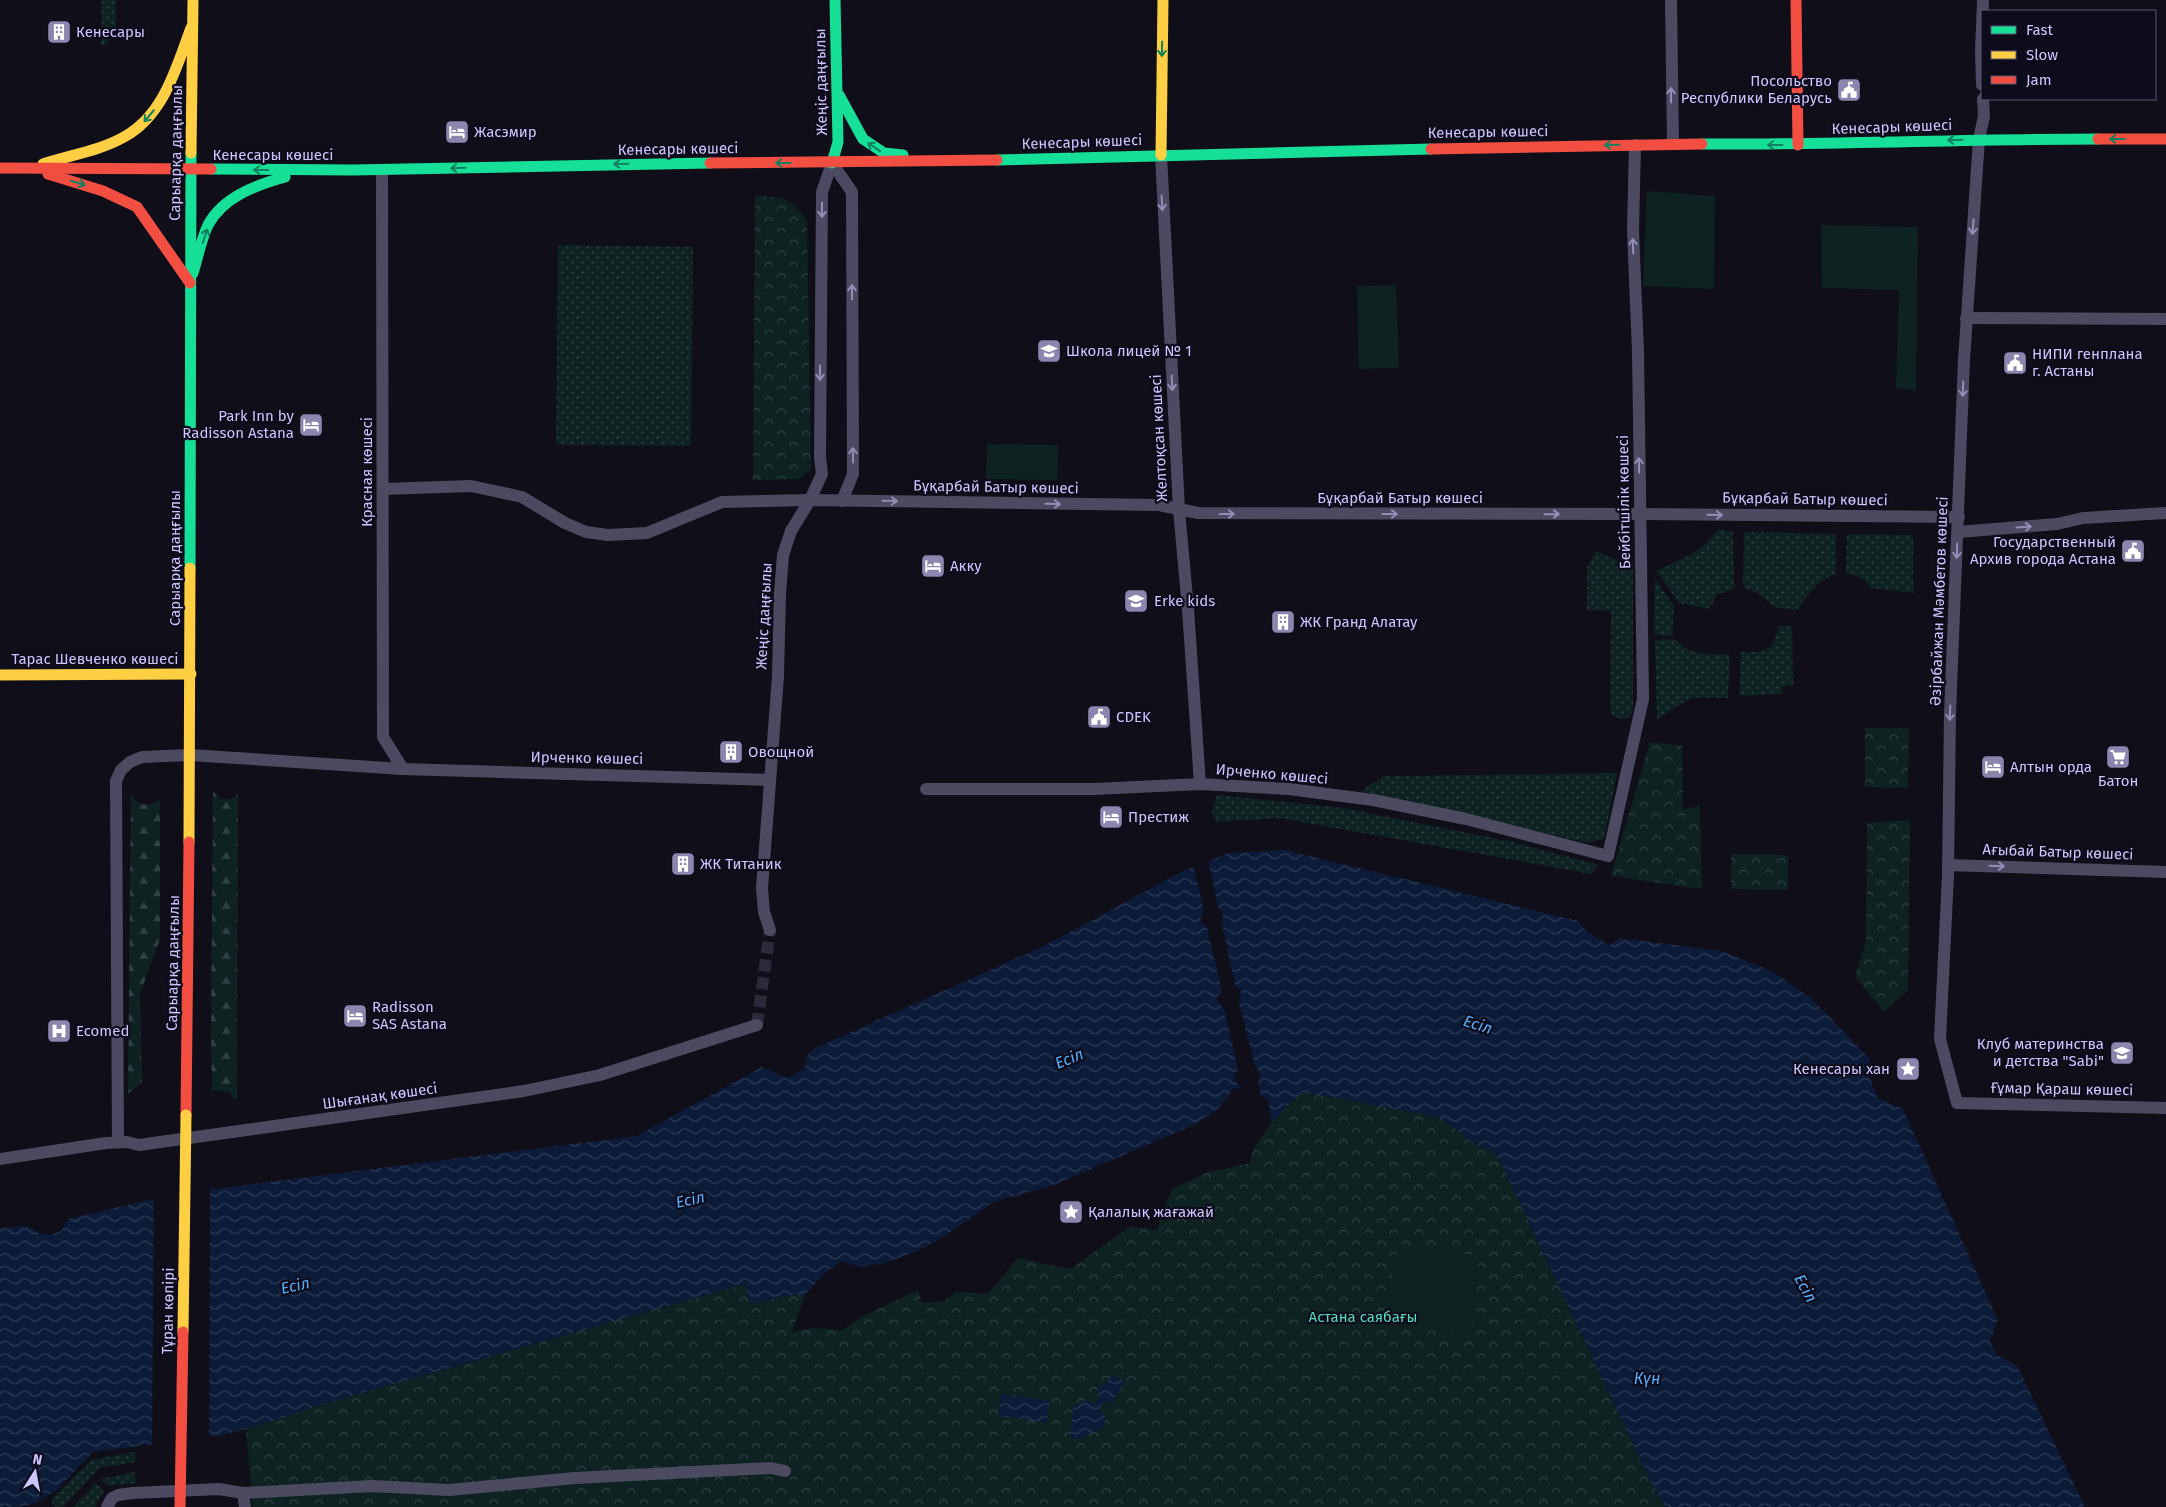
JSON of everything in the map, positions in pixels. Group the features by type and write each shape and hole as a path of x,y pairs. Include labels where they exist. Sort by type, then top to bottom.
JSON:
{"main road":[{"name":"Сарыарқа даңғылы","path":"186,1116 191,674 190,170 193,0"},
{"name":"Жеңіс даңғылы","path":"832,163 838,142 835,0"},
{"name":"Желтоқсан көшесі","path":"1161,155 1163,0"},
{"path":"1796,0 1798,145"},
{"path":"31,168 124,137 148,120 169,84 192,25"},
{"path":"837,91 863,139 884,153 928,156 955,161"},
{"name":"Кенесары көшесі","path":"0,168 382,170 693,163 955,161 1673,144 1798,145 1979,139 2166,139"},
{"path":"31,168 103,191 137,207 190,283"},
{"path":"190,283 210,222 227,204 252,187 310,170"},
{"name":"Тарас Шевченко көшесі","path":"0,675 191,674"},
{"name":"Тұран көпірі","path":"180,1507 186,1116"}],"street":[{"path":"1670,0 1673,144"},
{"name":"Әзірбайжан Мәмбетов көшесі","path":"1957,1103 1940,1039 1948,864 1950,714 1966,318 1979,139 1984,116 1983,100"},
{"name":"Бейбітшілік көшесі","path":"1608,856 1643,699 1638,361 1633,231 1635,145"},
{"name":"Желтоқсан көшесі","path":"1161,155 1179,510 1200,784"},
{"path":"832,163 852,192 854,474 842,501"},
{"name":"Жеңіс даңғылы","path":"770,930 764,912 762,888 778,676 783,555 791,531 810,500 822,474 820,457 822,192 832,163"},
{"name":"Красная көшесі","path":"382,170 384,737 403,770"},
{"path":"1966,318 2166,319"},
{"name":"Бұқарбай Батыр көшесі","path":"383,489 471,486 522,497 565,523 586,532 608,535 647,533 722,502 810,500 1159,505 1198,514 1959,516"},
{"path":"1958,532 2057,524 2084,518 2166,513"},
{"name":"Ирченко көшесі","path":"118,1142 116,781 122,770 130,762 142,757 190,755 403,770 769,780"},
{"name":"Ирченко көшесі","path":"926,789 1094,789 1200,784 1289,789 1373,800 1466,819 1608,856"},
{"name":"Ағыбай Батыр көшесі","path":"1948,864 2166,872"},
{"name":"Шығанақ көшесі","path":"0,1158 118,1142 139,1145 524,1091 600,1076 757,1024"},
{"name":"Ғұмар Қараш көшесі","path":"1957,1103 2166,1108"},
{"path":"107,1507 112,1498 118,1495 133,1493 219,1490 243,1493 372,1486 449,1490 575,1478 771,1468 785,1471"},
{"path":"243,1493 244,1507"}],"green space":[{"path":"102,0 116,0 116,35 101,47"},
{"path":"1647,191 1715,196 1714,289 1643,286"},
{"path":"755,196 785,200 796,207 807,221 811,469 799,479 753,480"},
{"path":"1821,225 1918,227 1916,391 1896,388 1899,290 1822,288"},
{"path":"558,245 693,247 691,446 556,445"},
{"path":"1396,285 1399,368 1359,369 1357,286"},
{"path":"987,444 1058,445 1057,480 986,479"},
{"path":"1719,529 1733,532 1734,589 1718,594 1709,609 1679,603 1656,571 1690,555 1703,546"},
{"path":"1744,532 1836,534 1836,574 1819,584 1797,610 1774,607 1758,593 1743,587"},
{"path":"1847,534 1913,535 1913,593 1871,588 1860,578 1846,574"},
{"path":"1596,551 1617,560 1633,564 1633,709 1631,716 1626,718 1612,715 1610,708 1611,611 1587,610 1587,568"},
{"path":"1655,579 1674,606 1672,636 1654,635"},
{"path":"1779,626 1792,626 1793,685 1782,687 1782,694 1739,696 1741,652 1760,652 1772,646"},
{"path":"1675,639 1687,649 1700,653 1730,655 1728,698 1691,698 1657,719 1655,640"},
{"path":"1865,728 1909,728 1908,788 1865,787"},
{"path":"1650,742 1682,746 1683,809 1700,806 1702,889 1611,876"},
{"path":"1617,773 1604,839 1588,843 1361,791 1384,776"},
{"path":"213,791 219,797 225,799 235,797 238,794 237,1098 234,1099 229,1092 212,1090"},
{"path":"131,795 137,802 148,805 160,799 160,939 140,994 142,1082 128,1094"},
{"path":"1217,795 1343,808 1513,842 1599,865 1591,874 1279,818 1216,822 1212,812"},
{"path":"1910,820 1908,990 1884,1012 1855,976 1866,941 1867,823"},
{"path":"1731,854 1788,855 1788,890 1731,889"},
{"name":"Астана саябағы","path":"1302,1092 1438,1117 1474,1143 1489,1149 1497,1156 1649,1478 1665,1507 253,1507 246,1428 323,1404 744,1284 750,1304 791,1295 805,1295 792,1332 812,1328 842,1330 865,1315 918,1290 922,1303 944,1301 957,1292 988,1294 1018,1258 1070,1269 1131,1226 1157,1230 1172,1189 1208,1172 1250,1163 1252,1154 1262,1135"},
{"path":"1399,1244 1479,1256 1470,1336 1384,1323"},
{"path":"135,1452 136,1462 100,1468 63,1507 55,1507 51,1500 91,1460"},
{"path":"135,1472 136,1483 108,1486 100,1479"},
{"path":"96,1483 104,1491 95,1507 73,1507"}],"water":[{"path":"1285,850 1578,921 1586,931 1610,945 1620,938 1722,951 1774,972 1811,998 1870,1059 1868,1074 1878,1098 1903,1109 1998,1320 1990,1342 1997,1355 2017,1365 2085,1507 1665,1507 1648,1476 1500,1161 1494,1154 1474,1143 1438,1117 1302,1092 1272,1122 1268,1100 1254,1090 1234,1088 1218,1109 1196,1124 1054,1185 994,1202 937,1241 915,1252 882,1264 859,1267 841,1261 822,1276 805,1295 791,1295 750,1304 744,1284 323,1404 223,1435 93,1452 55,1492 32,1504 0,1507 0,1228 27,1226 38,1233 50,1235 61,1231 68,1219 157,1198 220,1188 636,1136 762,1067 788,1078 804,1069 807,1056 813,1049 1044,946 1181,872 1229,853"},
{"path":"1114,1375 1124,1382 1111,1404 1106,1400 1099,1408 1106,1416 1103,1428 1076,1440 1070,1437 1073,1408 1086,1399 1094,1405 1100,1397 1095,1392"},
{"path":"1001,1394 1050,1401 1047,1423 998,1416"}],"pier":[{"path":"1208,859 1218,907 1223,912 1222,925 1235,986 1240,989 1239,1004 1255,1066 1260,1074 1258,1083 1262,1099 1253,1092 1243,1092 1242,1087 1235,1082 1234,1077 1238,1069 1224,1008 1218,1002 1217,997 1222,991 1207,928 1200,920 1204,910 1193,865"},
{"path":"210,1187 209,1440 152,1448 154,1196"}],"tunnel":[{"path":"757,1025 770,930"}],"traffic: fast":[{"path":"832,163 838,142 835,0"},
{"path":"839,95 863,139 884,153 903,155"},
{"path":"1702,144 2098,139"},
{"path":"997,160 1431,149"},
{"path":"190,568 191,153"},
{"path":"211,169 353,170 710,163"},
{"path":"193,273 201,243 214,215 241,193 285,177"}],"traffic: slow":[{"path":"191,153 193,0"},
{"path":"1161,155 1163,0"},
{"path":"43,164 105,146 138,128 159,103 167,89 191,28"},
{"path":"189,842 190,568"},
{"path":"0,675 191,674"},
{"path":"183,1332 186,1115"}],"traffic: jam":[{"path":"1796,0 1798,145"},
{"path":"2098,139 2166,139"},
{"path":"1431,149 1702,144"},
{"path":"710,163 997,160"},
{"path":"0,168 211,169"},
{"path":"48,174 103,191 137,207 190,283"},
{"path":"186,1115 189,842"},
{"path":"180,1507 183,1332"}],"place":[{"name":"Кенесары","path":"59,32"},
{"name":"Посольство Республики Беларусь","path":"1849,90"},
{"name":"Жасэмир","path":"457,132"},
{"name":"Школа лицей № 1","path":"1049,351"},
{"name":"НИПИ генплана г. Астаны","path":"2015,363"},
{"name":"Park Inn by Radisson Astana","path":"311,425"},
{"name":"Государственный Архив города Астана","path":"2133,551"},
{"name":"Акку","path":"933,566"},
{"name":"Erke kids","path":"1136,601"},
{"name":"ЖК Гранд Алатау","path":"1283,622"},
{"name":"CDEK","path":"1099,717"},
{"name":"Овощной","path":"731,752"},
{"name":"Батон","path":"2118,757"},
{"name":"Алтын орда","path":"1993,767"},
{"name":"Престиж","path":"1111,817"},
{"name":"ЖК Титаник","path":"683,864"},
{"name":"Radisson SAS Astana","path":"355,1016"},
{"name":"Ecomed","path":"59,1031"},
{"name":"Клуб материнства и детства \"Sabi\"","path":"2122,1053"},
{"name":"Кенесары хан","path":"1908,1069"},
{"name":"Қалалық жағажай","path":"1071,1212"}],"water label":[{"name":"Есіл","path":"1478,1024"},
{"name":"Есіл","path":"1069,1058"},
{"name":"Есіл","path":"690,1199"},
{"name":"Есіл","path":"295,1285"},
{"name":"Есіл","path":"1806,1288"},
{"name":"Күн","path":"1647,1378"}]}
